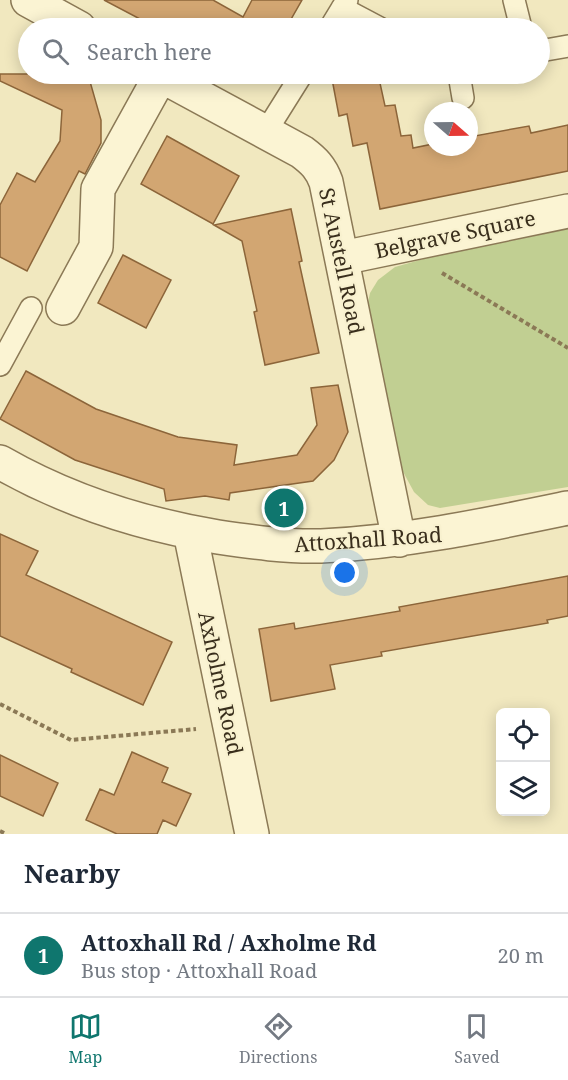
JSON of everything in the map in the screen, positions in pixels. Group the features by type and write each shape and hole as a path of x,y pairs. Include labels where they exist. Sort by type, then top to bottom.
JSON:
{"street":[{"path":"28,0 61,18"},
{"path":"47,308 96,247 98,189 155,84"},
{"name":"St Austell Road","path":"178,84 302,152 315,161 322,170 399,540"},
{"name":"Belgrave Square","path":"342,258 568,210"},
{"name":"Attoxhall Road","path":"0,462 32,480 82,502 140,521 190,532 295,546 329,546 399,540 468,529 568,508"},
{"name":"Axholme Road","path":"190,532 252,834"}],"lane":[{"path":"514,0 518,18"},
{"path":"336,18 345,4 365,18"},
{"path":"550,49 568,45"},
{"path":"265,133 296,84"},
{"path":"461,84 463,98"},
{"path":"0,365 47,308"}],"path":[{"path":"397,247 568,348"},
{"path":"0,704 71,740 229,725"},
{"path":"0,831 6,834"}],"green space":[{"path":"568,229 568,487 440,508 428,505 414,492 401,468 367,307 370,293 378,280 395,267 427,258"}],"building":[{"path":"104,0 213,0 243,17 252,0 302,0 292,18 138,18"},
{"path":"0,74 18,74 18,84 91,84 101,120 101,143 85,174 79,171 27,271 0,257 0,205 17,173 35,182 60,141 62,110 0,81"},
{"path":"333,84 380,84 385,106 395,105 401,136 411,135 413,148 424,146 424,156 478,156 478,135 529,126 531,133 568,125 568,171 380,209 367,143 353,146 347,114 339,116"},
{"path":"167,136 239,176 213,224 141,184"},
{"path":"291,209 302,261 299,262 319,353 265,365 254,312 257,311 242,241 214,225"},
{"path":"123,255 171,280 146,328 98,303"},
{"path":"26,371 96,409 178,437 237,445 234,465 297,455 317,425 311,388 338,385 348,432 334,460 313,481 230,493 229,500 205,496 166,501 164,489 75,460 0,419"},
{"path":"0,534 38,551 26,575 172,642 143,705 0,636"},
{"path":"568,576 568,616 547,620 548,623 381,652 382,656 330,665 335,689 271,701 259,629 294,623 295,629 400,611 399,607"},
{"path":"132,752 168,768 162,782 191,794 176,826 163,820 157,834 117,834 86,820 100,789 114,795"},
{"path":"0,755 58,783 43,816 0,796"}],"place":[{"name":"Attoxhall Rd / Axholme Rd","path":"284,508"}]}
